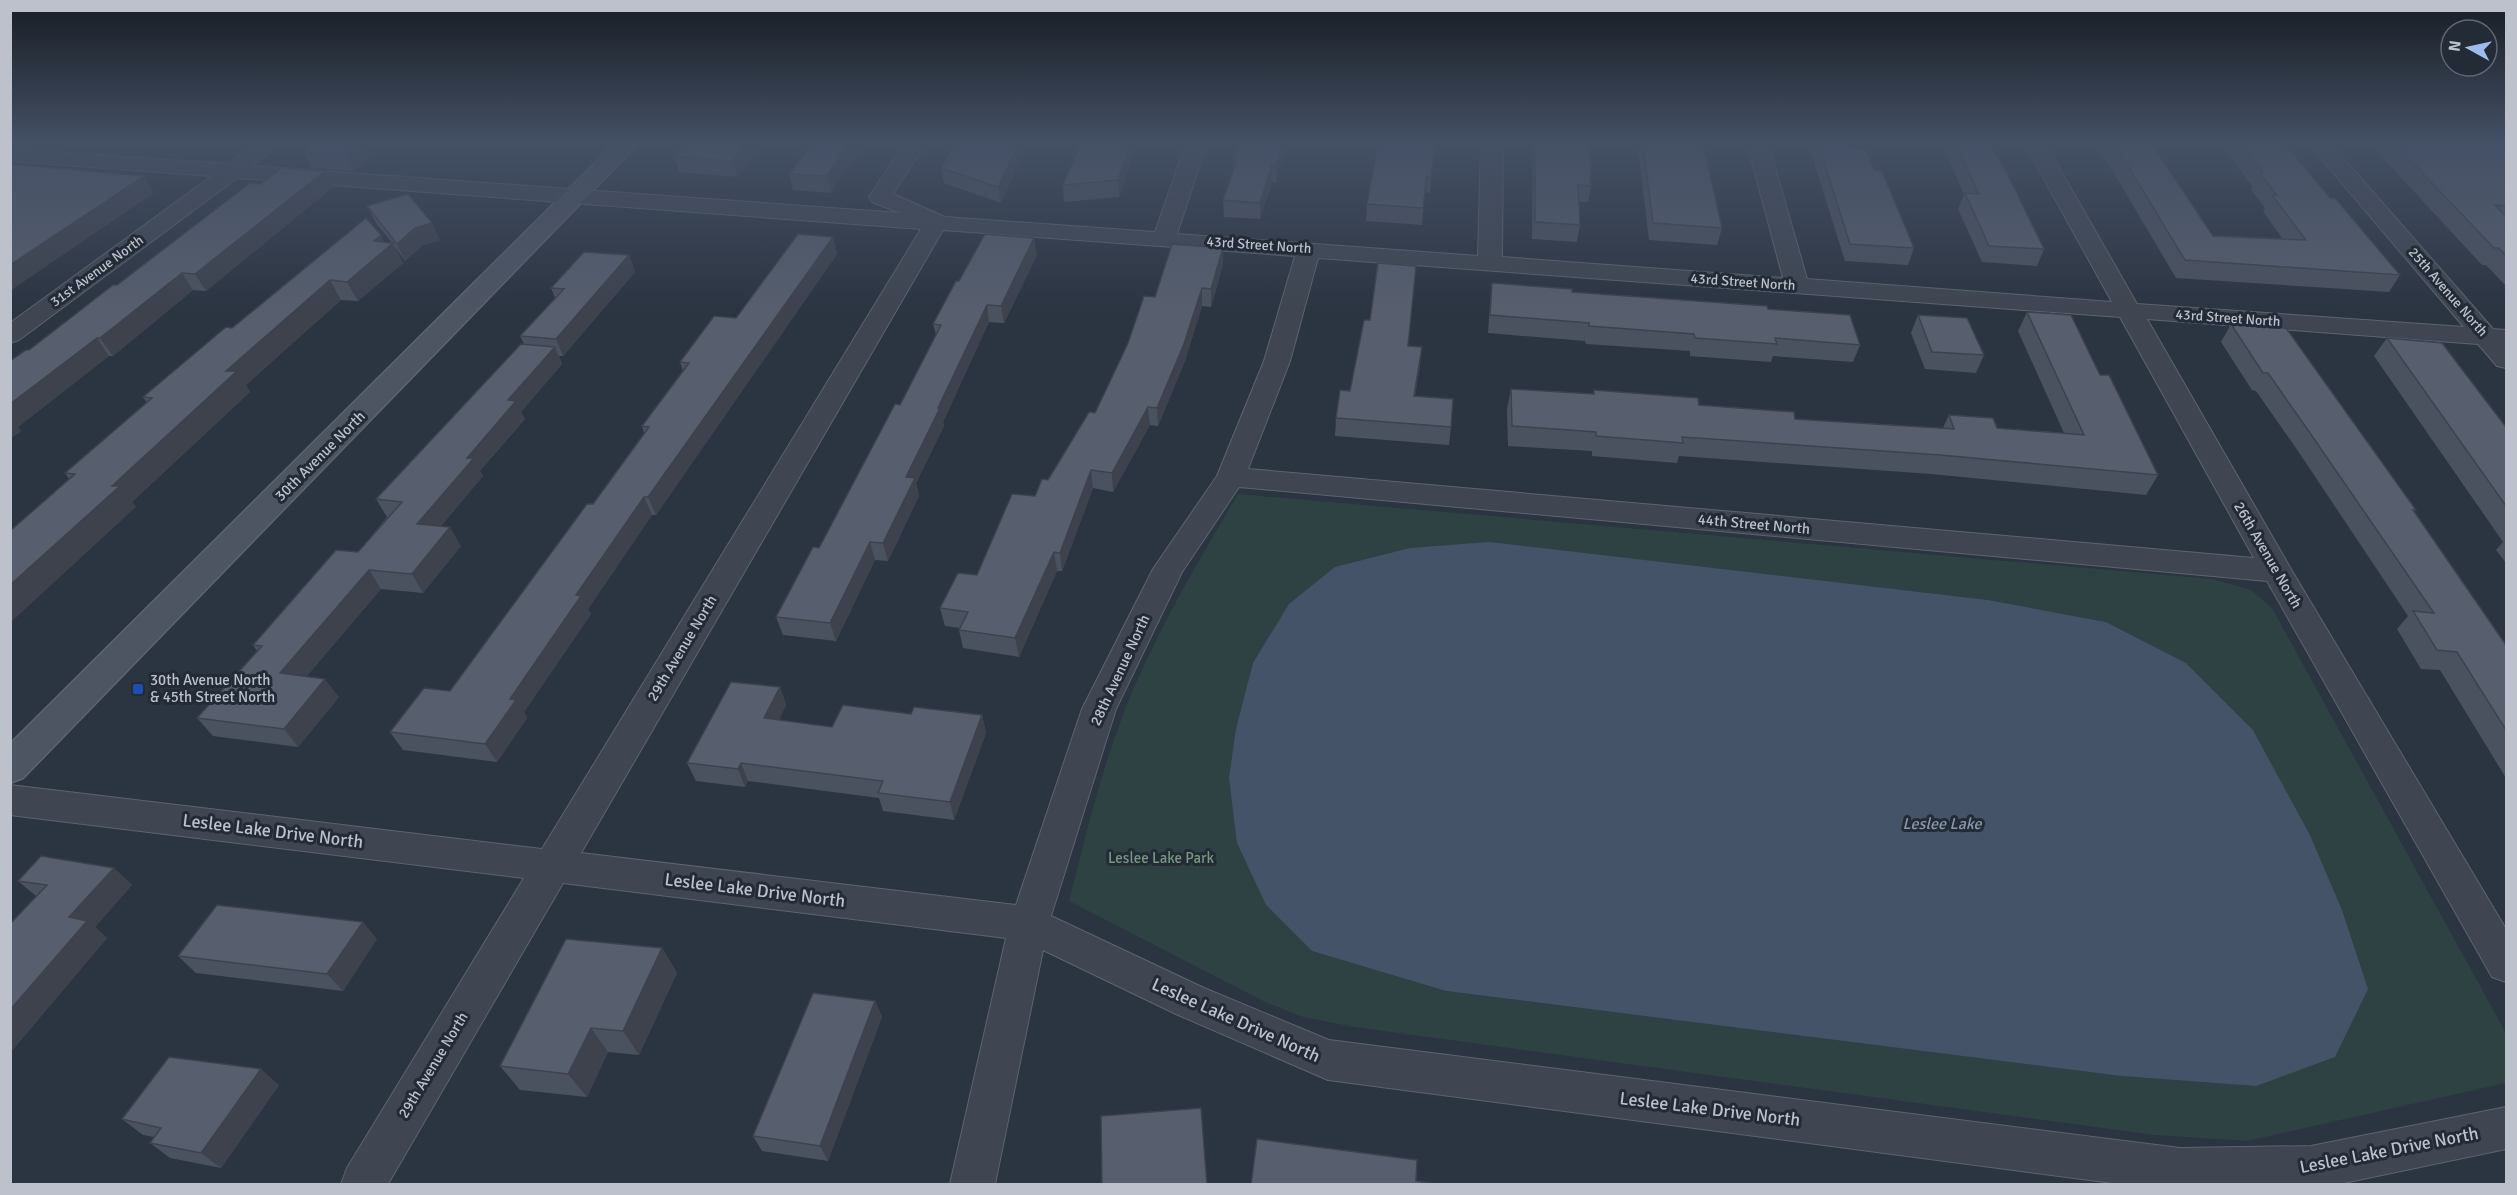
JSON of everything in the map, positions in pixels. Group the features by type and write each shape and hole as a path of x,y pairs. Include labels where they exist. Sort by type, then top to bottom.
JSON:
{"street":[{"name":"31st Avenue North","path":"10,335 196,199"},
{"name":"30th Avenue North","path":"10,768 574,199"},
{"name":"43rd Street North","path":"630,199 2496,337"},
{"path":"884,199 937,221"},
{"path":"1164,238 1178,199"},
{"path":"1490,262 1491,199"},
{"path":"1773,199 1797,286"},
{"name":"26th Avenue North","path":"2066,199 2277,571 2506,964"},
{"name":"25th Avenue North","path":"2369,199 2496,337 2506,360"},
{"name":"29th Avenue North","path":"363,1185 937,221"},
{"name":"28th Avenue North","path":"972,1185 1029,924 1099,709 1168,568 1231,477 1277,361 1309,249"},
{"name":"44th Street North","path":"1231,477 2277,571"},
{"name":"Leslee Lake Drive North","path":"10,800 1029,924 1190,1001 1328,1060 2180,1170 2311,1168 2506,1128"}],"green space":[{"name":"Leslee Lake Park","path":"1238,494 2213,579 2251,590 2272,608 2506,1033 2506,1083 2247,1141 2155,1135 1354,1027 1303,1017 1265,1002 1069,901 1098,790 1125,709 1159,634","holes":["1631,559 1988,600 2106,622 2186,663 2253,730 2310,835 2342,910 2367,989 2256,1086 2121,1076 1446,991 1312,951 1266,905"]}],"water":[{"name":"Leslee Lake","path":"1489,542 1988,600 2106,622 2186,663 2253,730 2310,835 2342,910 2368,989 2335,1057 2256,1086 2121,1076 1446,991 1312,951 1266,905 1237,843 1229,778 1236,729 1253,663 1289,604 1335,567 1410,548"}],"building":[{"path":"10,199 110,199 10,265"},
{"path":"229,199 290,199 195,274 182,273 100,338 10,404 10,361 29,350 113,285 117,285"},
{"path":"392,199 412,199 432,223 415,228 397,244 367,206"},
{"path":"1223,199 1261,199 1260,203"},
{"path":"1368,199 1424,199 1423,208 1367,204"},
{"path":"1535,199 1579,199 1580,225 1535,222"},
{"path":"1650,199 1715,199 1722,228 1653,223"},
{"path":"1836,199 1894,199 1914,248 1850,244"},
{"path":"1968,199 2020,199 2044,249 1989,246"},
{"path":"2148,199 2188,199 2213,236 2306,240 2275,199 2336,199 2400,275 2185,260"},
{"path":"2447,199 2506,199 2506,206 2495,205 2506,217 2506,256 2499,248 2494,248"},
{"path":"366,218 381,235 374,241 393,243 347,282 330,280 226,371 237,371 112,486 120,486 10,585 10,531 75,474 65,473 152,398 143,397 226,327 232,328"},
{"path":"798,234 833,237 648,497 644,497 576,595 581,596 510,699 516,700 485,744 390,732 424,688 450,691 587,504 593,504 649,427 642,426 689,363 680,362 714,316 736,318"},
{"path":"985,234 1034,238 1001,306 987,305 906,477 915,478 883,543 870,542 830,623 776,617 813,547 819,548 895,404 900,405 941,325 933,324"},
{"path":"1172,244 1223,248 1211,289 1202,288 1184,344 1157,408 1148,407 1112,473 1091,470 1060,553 1054,552 1015,638 959,630 968,612 940,608 958,573 977,575 1012,494 1035,496 1042,479 1048,480 1089,412 1095,413 1128,343 1144,296 1155,297"},
{"path":"584,252 629,255 556,339 520,336 564,289 551,288"},
{"path":"1378,263 1416,266 1408,346 1422,347 1414,396 1453,399 1451,427 1336,418 1340,390 1350,391 1364,320 1370,320"},
{"path":"1492,283 1572,289 1572,292 1767,306 1768,309 1850,315 1860,345 1775,338 1777,344 1695,338 1694,334 1490,315"},
{"path":"2027,312 2071,315 2100,375 2109,375 2158,475 1940,455 1682,437 1683,443 1596,436 1596,432 1512,426 1511,389 1594,394 1594,390 1698,398 1699,405 1794,412 1795,419 1954,429 1949,415 1993,418 1997,428 2084,435"},
{"path":"1918,315 1967,318 1984,355 1932,352"},
{"path":"2231,324 2286,328 2416,510 2413,510 2506,645 2506,730 2457,652 2437,650 2413,611 2434,613 2268,373 2263,373"},
{"path":"2387,338 2442,343 2506,427 2506,506"},
{"path":"521,344 555,347 508,400 516,401 467,458 474,458 417,524 450,527 412,574 369,570 280,673 325,679 284,729 197,718 262,646 253,645 336,550 358,552 402,502 376,499"},
{"path":"731,682 780,687 764,718 832,727 843,705 911,714 914,707 982,715 950,802 878,793 883,781 741,763 738,769 687,763"},
{"path":"41,856 114,868 69,917 87,921 10,1010 10,924 47,885 18,881"},
{"path":"217,905 363,922 327,974 178,956"},
{"path":"566,939 662,948 623,1031 591,1028 568,1074 500,1066"},
{"path":"813,993 875,1001 820,1146 753,1136"},
{"path":"169,1057 261,1069 201,1153 150,1143 161,1128 122,1119"},
{"path":"1201,1108 1207,1185 1102,1185 1101,1116"},
{"path":"1257,1139 1417,1160 1416,1181 1441,1185 1251,1185"}],"place":[{"name":"30th Avenue North & 45th Street North","path":"138,689"}]}
